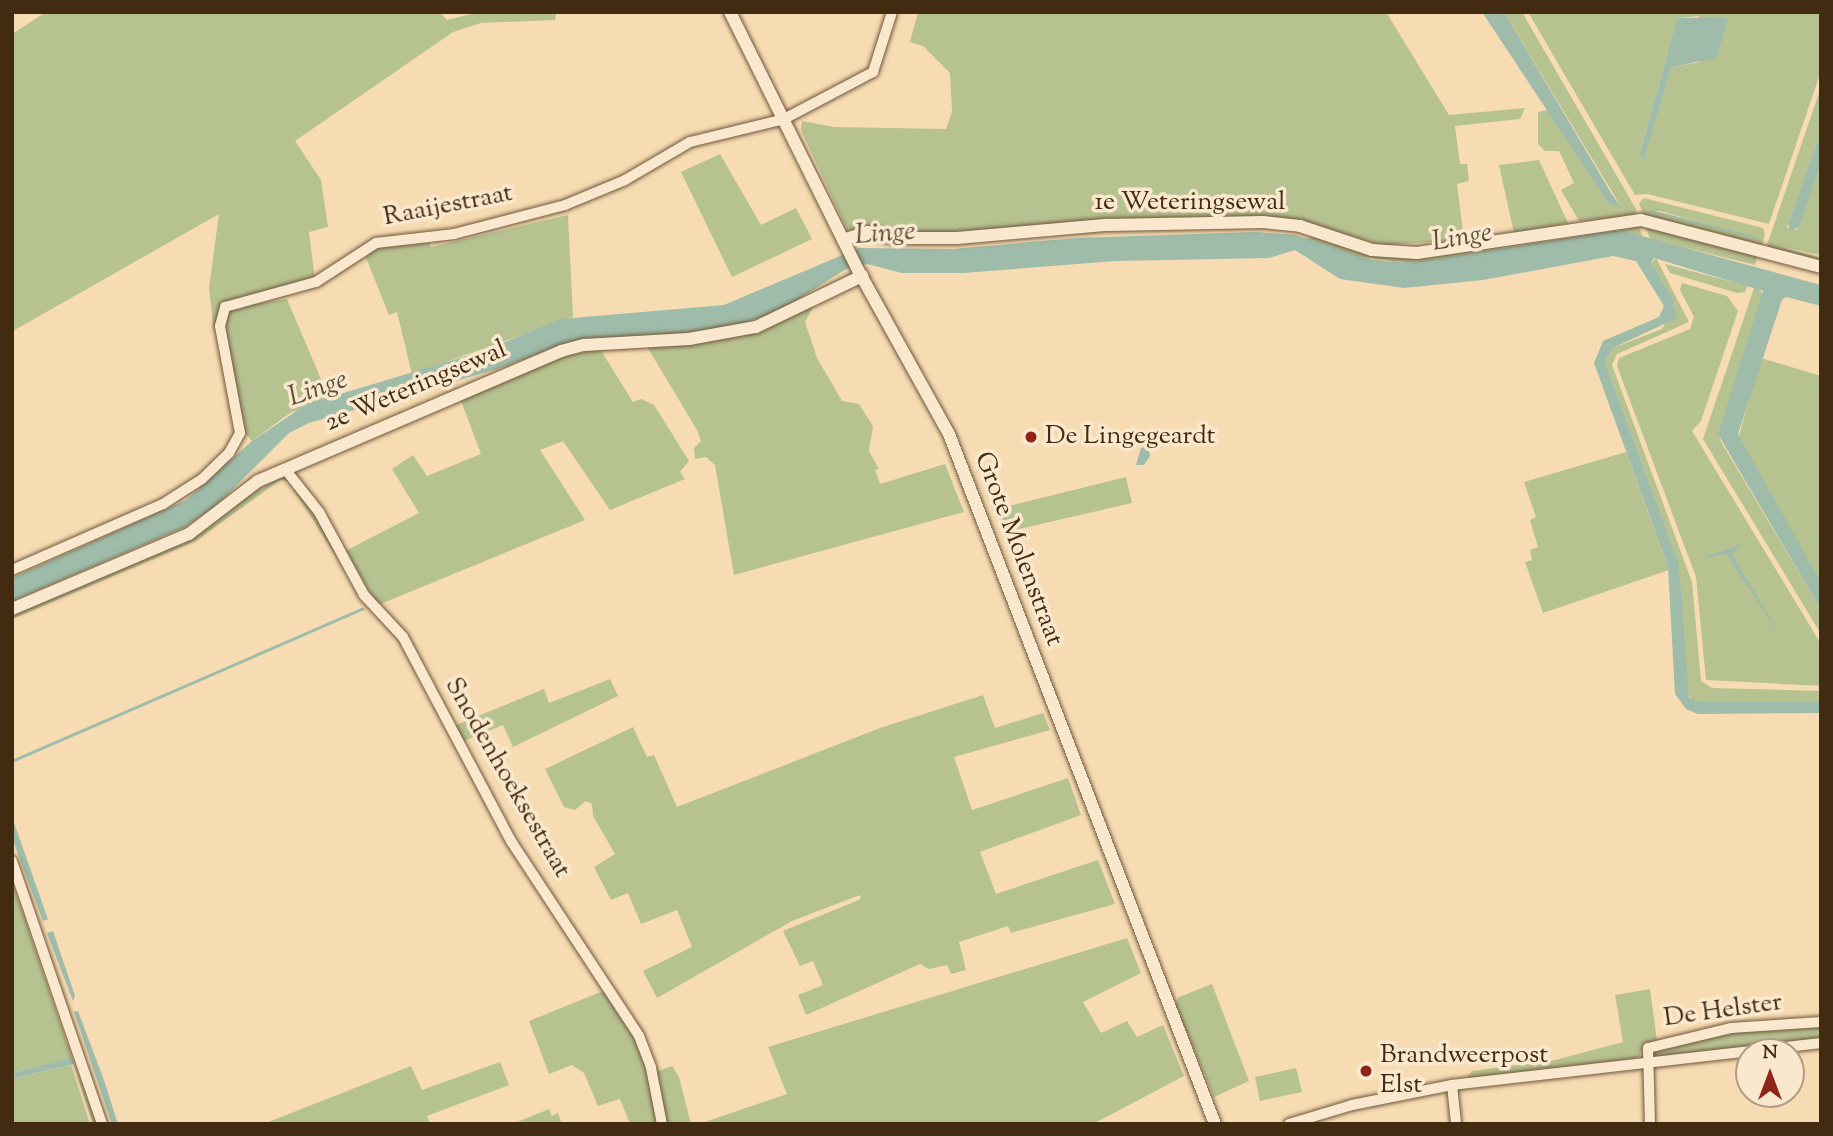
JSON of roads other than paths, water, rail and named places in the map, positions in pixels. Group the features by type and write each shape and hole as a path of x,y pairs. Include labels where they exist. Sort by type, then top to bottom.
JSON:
{"street":[{"name":"Grote Molenstraat","path":"730,12 860,273 949,434 1215,1124"},
{"path":"784,120 873,72 892,12"},
{"name":"Raaijestraat","path":"12,569 163,505 202,479 229,453 240,433 220,326 225,307 316,282 376,243 454,234 565,205 625,180 690,142 784,120"},
{"name":"1e Weteringsewal","path":"845,244 868,232 894,238 957,238 1107,225 1263,222 1300,226 1372,250 1417,253 1641,220 1821,267"},
{"name":"2e Weteringsewal","path":"12,609 189,534 258,481 561,351 584,345 689,339 756,327 860,273"},
{"name":"Snodenhoeksestraat","path":"285,469 318,512 364,595 403,637 511,841 639,1036 651,1068 662,1124"},
{"path":"12,861 102,1124"},
{"name":"De Helster","path":"1645,1062 1648,1048 1666,1041 1731,1028 1821,1022"},
{"name":"De Helster","path":"1289,1124 1352,1105 1452,1085 1821,1043"},
{"path":"1645,1062 1650,1124"},
{"path":"1452,1085 1456,1124"}],"waterway":[{"path":"12,761 362,609"}],"place":[{"name":"De Lingegeardt","path":"1031,437"},
{"name":"Brandweerpost Elst","path":"1366,1071"}],"water label":[{"name":"Linge","path":"885,234"},
{"name":"Linge","path":"1462,238"},
{"name":"Linge","path":"318,389"}]}
